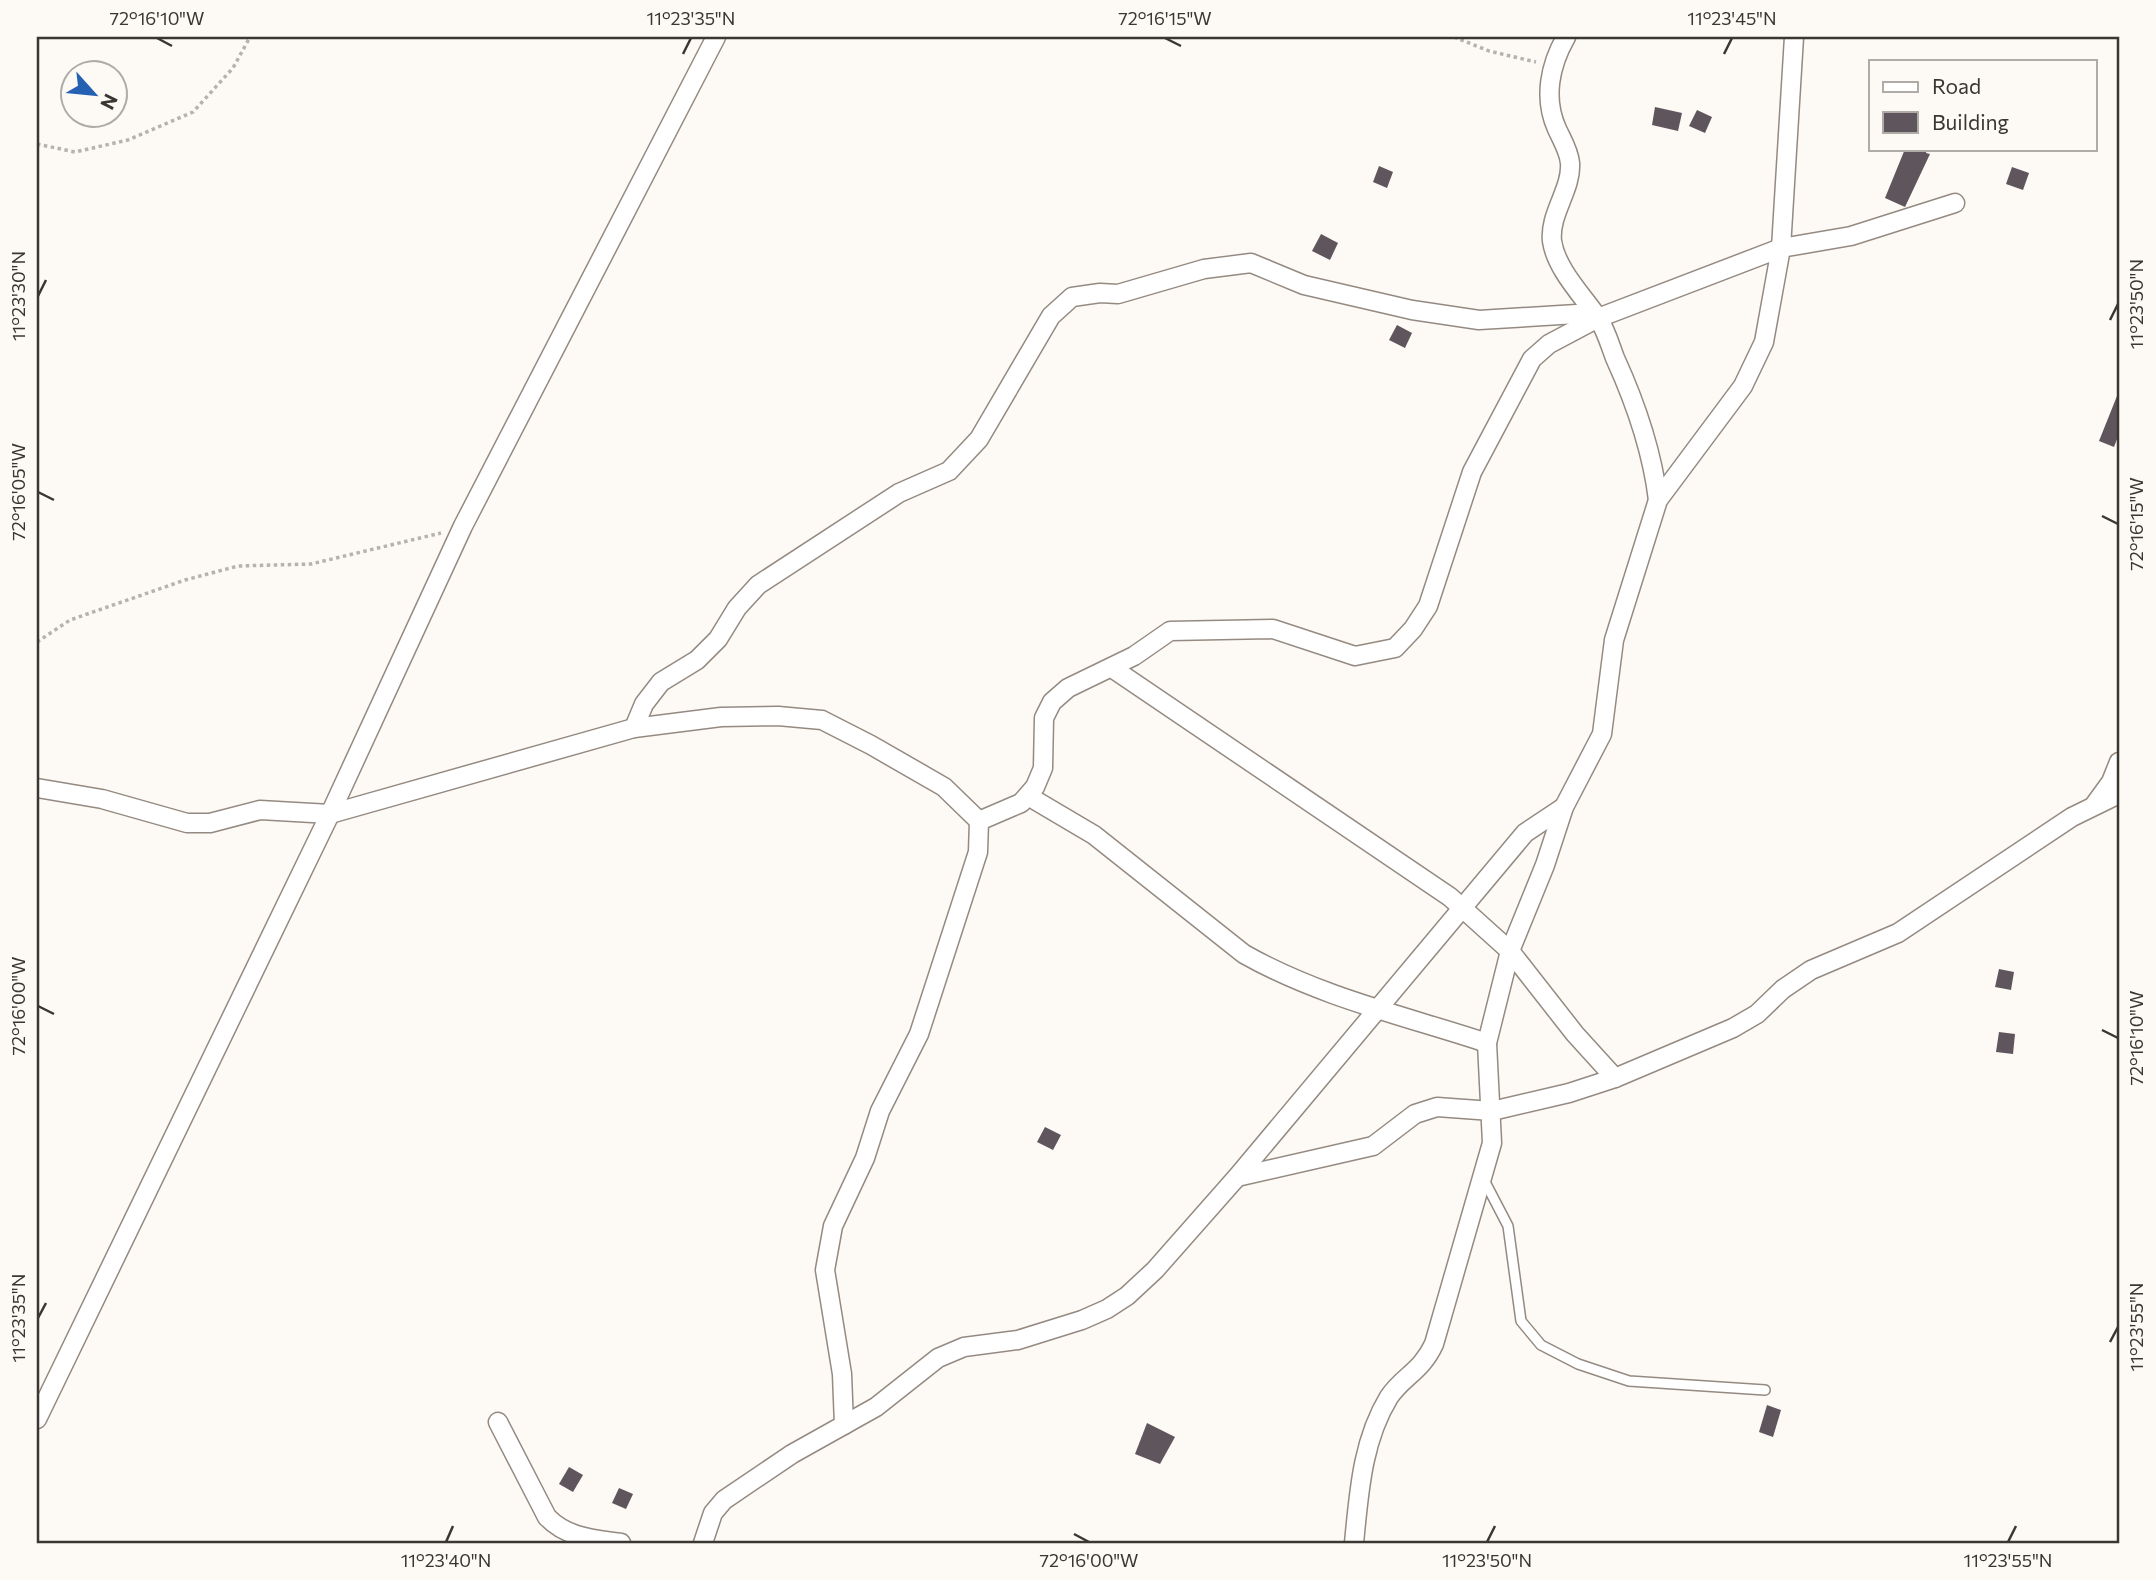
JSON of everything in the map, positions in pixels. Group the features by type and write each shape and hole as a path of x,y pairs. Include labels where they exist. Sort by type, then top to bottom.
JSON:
{"street":[{"path":"37,1419 330,814 463,526 716,37"},
{"path":"1566,37 1552,66 1548,93 1555,125 1568,153 1570,166 1552,228 1552,241 1555,252 1596,316 1636,405 1654,469 1658,500"},
{"path":"1354,1543 1361,1477 1373,1434 1391,1394 1422,1366 1434,1344 1492,1143 1487,1043 1510,951 1545,865 1564,807 1602,734 1615,640 1658,500 1748,375 1764,342 1781,248 1794,37"},
{"path":"979,821 1021,803 1028,796 1043,768 1043,727 1052,702 1087,677 1111,668 1170,631 1179,628 1234,631 1273,629 1355,656 1395,648 1413,629 1428,606 1472,472 1532,359 1549,344 1596,316 1781,248 1850,236 1955,203"},
{"path":"634,727 644,704 661,682 697,660 718,639 737,608 758,585 899,492 949,471 979,439 1051,316 1072,297 1118,294 1204,269 1251,263 1304,285 1412,310 1479,320 1596,316"},
{"path":"1111,668 1462,907 1510,951 1566,1024 1615,1078"},
{"path":"37,788 102,799 187,822 210,823 260,810 330,814 634,727 721,717 778,716 822,720 944,787 979,821 978,852 919,1034 880,1111 865,1158 833,1226 825,1270 842,1374 844,1425"},
{"path":"2095,804 2119,762"},
{"path":"1237,1177 1373,1146 1415,1114 1437,1107 1492,1111 1569,1093 1615,1078 1733,1028 1757,1014 1783,989 1811,970 1898,933 2095,804 2119,794"},
{"path":"1028,796 1094,835 1244,954 1299,981 1375,1010 1487,1043"},
{"path":"703,1543 713,1513 724,1500 876,1407 930,1365 952,1352 1018,1340 1107,1310 1155,1270 1237,1177 1525,833 1564,807"},
{"path":"498,1422 547,1517 558,1528 570,1534 621,1543"}],"lane":[{"path":"1482,1176 1508,1226 1521,1321 1541,1345 1578,1364 1629,1381 1765,1390"}],"path":[{"path":"37,144 75,152 128,140 193,112 233,68 250,37"},
{"path":"1454,37 1489,51 1552,66"},
{"path":"37,642 70,620 185,580 238,566 311,564 463,526"}],"building":[{"path":"1655,107 1682,113 1678,131 1652,125"},
{"path":"1697,110 1712,117 1705,133 1689,126"},
{"path":"1905,150 1927,150 1926,153 1930,154 1905,207 1885,198"},
{"path":"1379,166 1393,172 1387,188 1373,182"},
{"path":"2012,167 2029,173 2023,190 2006,184"},
{"path":"1321,234 1338,243 1330,260 1312,251"},
{"path":"1397,325 1412,333 1405,348 1389,340"},
{"path":"2119,391 2119,434 2114,447 2099,441"},
{"path":"1999,969 2014,972 2011,990 1995,987"},
{"path":"1999,1032 2015,1034 2013,1054 1996,1052"},
{"path":"1045,1127 1061,1135 1053,1150 1037,1142"},
{"path":"1767,1405 1781,1410 1773,1437 1759,1432"},
{"path":"1147,1423 1175,1437 1160,1464 1135,1454"},
{"path":"569,1467 583,1475 573,1492 559,1484"},
{"path":"619,1488 633,1494 626,1509 612,1503"}]}
